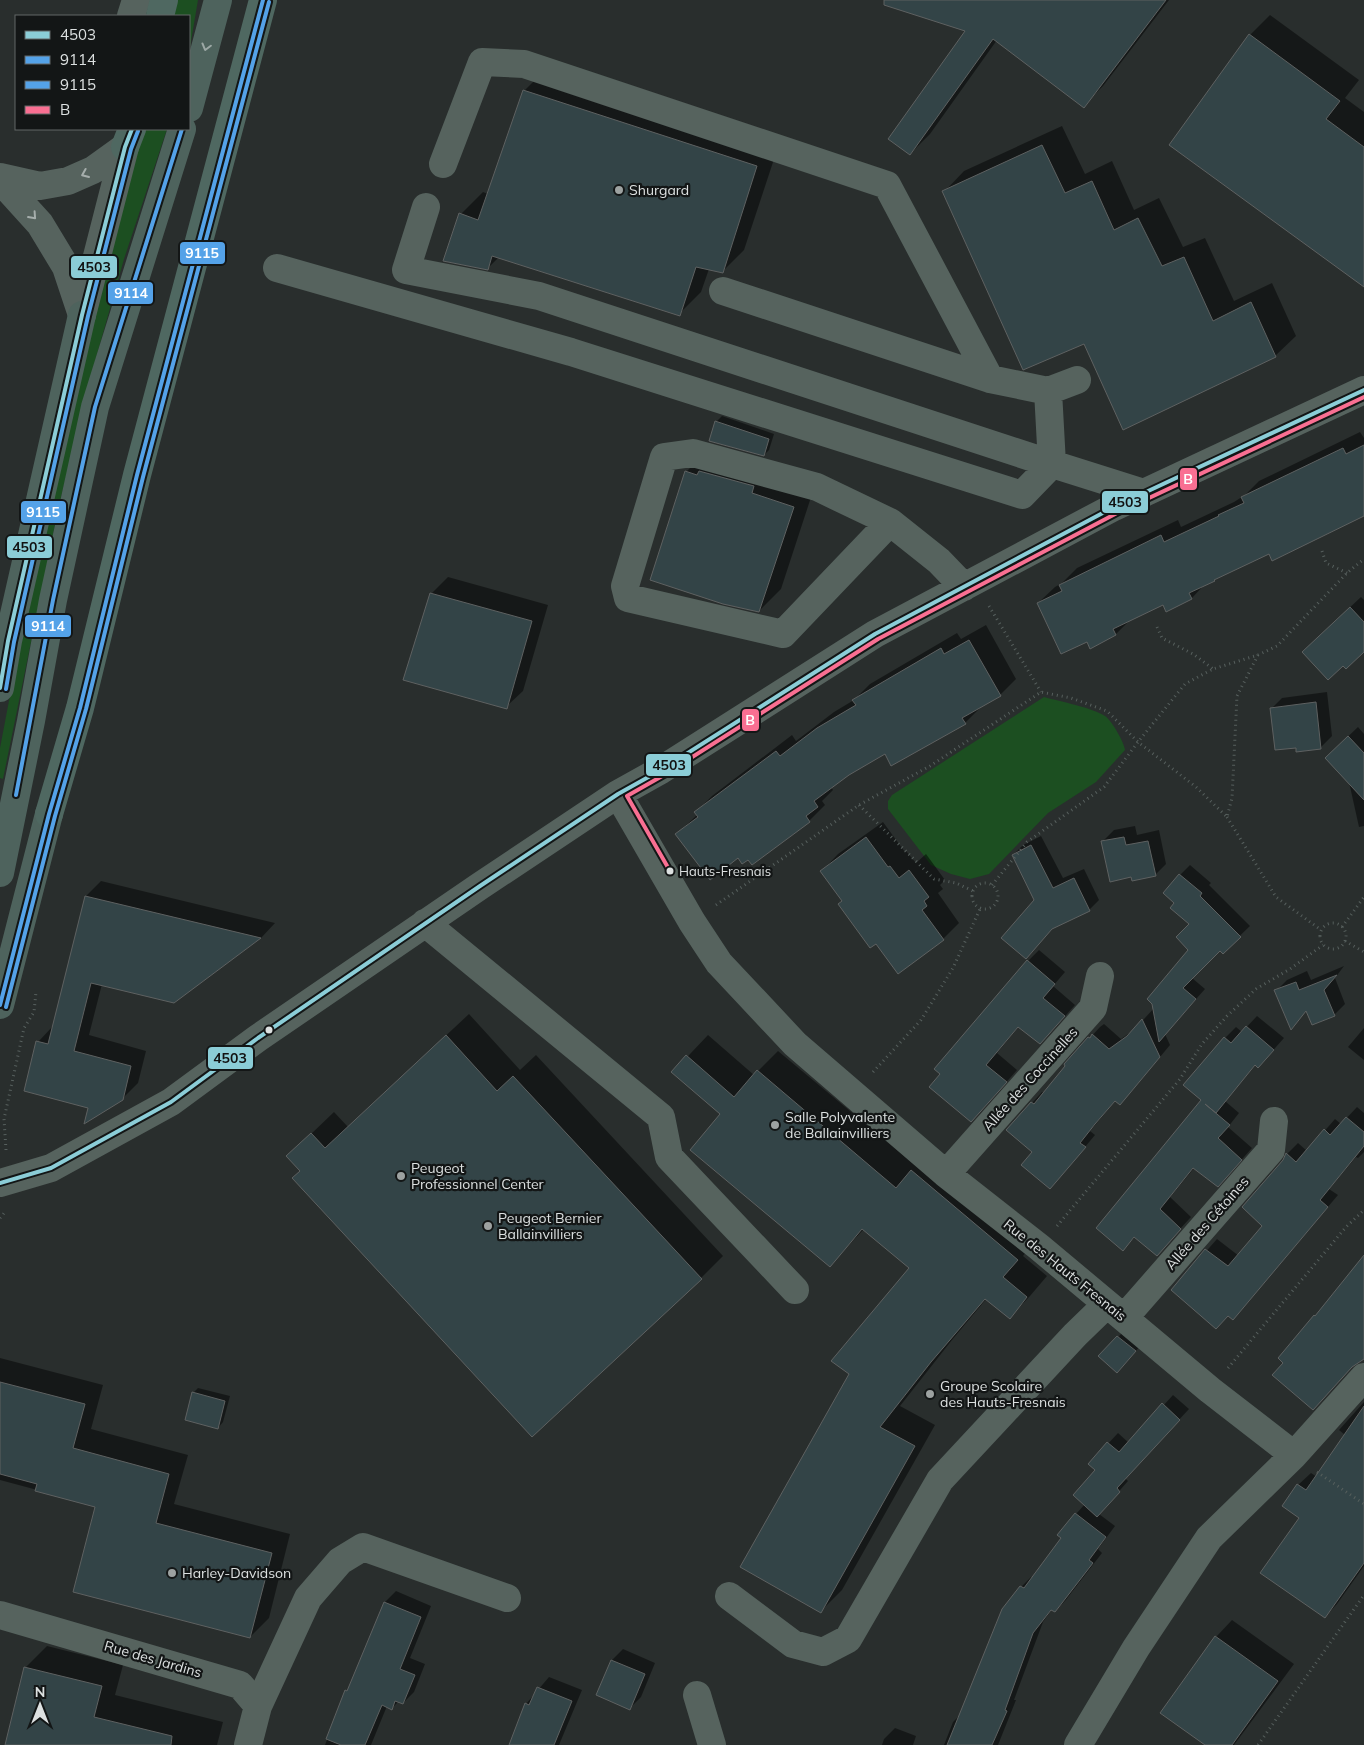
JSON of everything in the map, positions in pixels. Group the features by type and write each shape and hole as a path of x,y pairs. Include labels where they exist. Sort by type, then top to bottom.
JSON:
{"highway":[{"path":"160,15 164,0"},
{"path":"49,814 80,708 137,475 264,5"}],"main road":[{"path":"190,104 218,0"},
{"path":"0,872 53,600 96,407 182,130"},
{"path":"0,688 8,641 82,315"},
{"path":"0,1005 49,814"}],"street":[{"path":"131,15 136,0"},
{"path":"443,164 482,62 524,64 886,185 990,379"},
{"path":"0,179 40,186 68,181 93,170 128,138"},
{"path":"82,315 128,138"},
{"path":"0,179 46,233 66,267 82,315"},
{"path":"426,207 406,270 539,296 1144,493"},
{"path":"277,268 571,352 1022,495 1052,464 1048,391"},
{"path":"723,291 990,379 1048,391 1077,380"},
{"path":"0,1183 51,1168 171,1102 258,1038 618,794 661,770 875,634 1114,507 1364,390"},
{"path":"890,522 783,634 628,598 625,586 664,457 693,453 817,487 890,522 969,584"},
{"name":"Rue des Hauts Fresnais","path":"618,794 718,963 795,1044 946,1174 1039,1247 1210,1390 1294,1455"},
{"path":"425,923 661,1117 669,1157 795,1290"},
{"name":"Allée des Coccinelles","path":"946,1174 1093,1008 1100,976"},
{"name":"Allée des Cétoines","path":"729,1596 793,1644 823,1652 848,1639 940,1480 1075,1335 1115,1311 1271,1150 1274,1121"},
{"path":"1078,1745 1136,1648 1209,1538 1294,1455 1364,1377"},
{"path":"248,1745 258,1706 308,1598 340,1561 363,1547 507,1598"},
{"name":"Rue des Jardins","path":"0,1615 240,1684 258,1706"},
{"path":"697,1695 712,1745"}],"path":[{"path":"1322,551 1326,563 1347,573"},
{"path":"992,885 1026,842 1104,787 1185,684 1213,668 1258,655 1277,646 1347,573 1364,559"},
{"path":"969,584 1041,692"},
{"path":"1157,627 1162,638 1193,654 1213,668"},
{"path":"1226,817 1232,798 1237,696 1258,655"},
{"path":"692,922 859,804 930,766 1041,692 1071,698 1107,711 1138,742 1196,787 1226,817 1276,897 1321,930"},
{"path":"859,804 934,879 956,883 972,891"},
{"path":"979,884 992,885 997,892 997,902 990,909 980,909 972,902 972,891 979,884"},
{"path":"1342,927 1364,897"},
{"path":"852,1093 921,1020 953,968 980,909"},
{"path":"1329,924 1338,924 1345,931 1345,941 1342,946 1332,949 1323,945 1321,930 1329,924"},
{"path":"1345,941 1364,952"},
{"path":"1039,1247 1180,1079 1202,1044 1227,1016 1256,989 1323,945"},
{"path":"1210,1390 1346,1227 1364,1210"},
{"path":"1294,1455 1364,1504"},
{"path":"1258,1745 1364,1595"}],"green space":[{"path":"171,0 198,0 190,47 190,15 167,15"},
{"path":"139,130 167,130 124,259 92,372 59,505 3,779 0,778 0,748 55,459"},
{"path":"1044,697 1084,707 1105,716 1117,732 1125,750 1096,782 1048,813 989,874 970,879 951,874 931,865 888,809 888,801 892,795"}],"building":[{"path":"884,0 1166,0 1084,108 993,39 910,155 888,139 965,31 884,5"},
{"path":"1249,34 1340,101 1326,119 1364,147 1364,287 1169,145"},
{"name":"Shurgard","path":"523,90 757,166 723,273 696,267 680,316 492,256 488,270 443,261 459,213 478,220"},
{"path":"1042,145 1065,193 1092,181 1114,230 1138,218 1162,266 1184,257 1213,321 1251,302 1276,357 1123,430 1084,344 1023,370 942,191"},
{"path":"715,421 769,439 764,456 709,441"},
{"path":"1364,445 1364,516 1272,561 1269,554 1214,580 1189,593 1192,599 1166,612 1163,605 1113,629 1116,635 1090,649 1087,642 1061,654 1037,603 1062,591 1059,585 1161,535 1164,542 1219,516 1244,503 1241,497 1343,448 1346,454"},
{"path":"685,471 697,475 699,471 754,486 752,493 794,507 759,612 723,604 650,580"},
{"path":"430,593 532,621 507,709 403,680"},
{"path":"1350,607 1364,622 1364,652 1346,669 1343,666 1328,680 1302,652"},
{"path":"969,640 1001,696 962,718 966,724 891,766 885,754 849,775 814,801 818,807 806,816 810,822 752,865 748,860 742,864 738,858 710,880 675,834 698,817 694,812 776,751 780,756 817,728 856,705 852,700 941,648 944,654"},
{"path":"1316,702 1321,749 1296,752 1296,748 1275,750 1270,708"},
{"path":"1348,736 1364,753 1364,800 1325,758"},
{"path":"866,837 888,867 890,866 899,878 909,870 929,897 924,901 927,906 922,910 944,940 898,974 876,944 870,948 838,904 842,901 820,871"},
{"path":"1124,837 1126,845 1148,841 1156,876 1132,881 1131,877 1110,882 1101,841"},
{"path":"1031,845 1053,888 1074,878 1090,911 1052,929 1026,959 1001,938 1034,900 1012,855"},
{"path":"1179,874 1202,893 1200,896 1241,937 1223,954 1220,951 1183,988 1196,999 1159,1042 1152,1004 1147,999 1188,950 1176,937 1189,924 1170,908 1174,903 1163,893"},
{"path":"85,896 261,938 174,1003 91,983 74,1051 131,1066 123,1100 84,1124 88,1108 24,1091 36,1041 48,1044"},
{"path":"1027,960 1055,984 1043,998 1065,1016 1040,1044 1018,1027 986,1065 1007,1082 971,1122 929,1087 940,1074 934,1069"},
{"path":"1337,975 1324,990 1335,1016 1312,1025 1306,1011 1291,1030 1274,990 1296,982 1299,990"},
{"path":"1142,1019 1160,1057 1120,1105 1115,1101 1095,1124 1080,1143 1086,1147 1050,1189 1021,1165 1032,1152 1006,1130 1031,1102 1034,1104 1065,1066 1064,1064 1088,1037 1090,1038 1092,1034 1109,1049 1127,1036"},
{"path":"1246,1026 1274,1050 1258,1068 1255,1065 1216,1113 1205,1104 1230,1125 1218,1138 1242,1160 1218,1187 1193,1168 1160,1209 1181,1229 1157,1256 1134,1237 1123,1251 1096,1228 1201,1100 1183,1085 1224,1037 1231,1043"},
{"path":"446,1035 497,1091 513,1076 702,1279 532,1437 292,1178 300,1171 286,1156 311,1133 325,1148"},
{"path":"686,1055 734,1097 757,1070 896,1188 911,1170 1018,1260 1003,1277 1027,1297 1010,1319 985,1299 931,1362 880,1427 915,1446 821,1613 740,1567 849,1374 831,1361 909,1268 862,1229 830,1267 690,1150 720,1114 671,1072"},
{"path":"1346,1117 1364,1132 1364,1146 1320,1200 1328,1207 1233,1320 1228,1316 1216,1329 1171,1290 1205,1249 1228,1266 1262,1226 1242,1207 1283,1160 1286,1153 1296,1162 1324,1129 1330,1135"},
{"path":"1364,1255 1364,1359 1352,1367 1313,1410 1272,1375 1283,1363 1278,1358"},
{"path":"1117,1336 1136,1351 1117,1373 1098,1356"},
{"path":"0,1382 85,1404 73,1448 169,1474 156,1523 272,1553 250,1638 73,1592 95,1507 35,1491 37,1484 0,1474"},
{"path":"192,1392 225,1401 218,1429 185,1420"},
{"path":"1162,1403 1180,1420 1117,1488 1120,1492 1097,1517 1073,1495 1095,1470 1088,1464 1107,1442 1119,1452"},
{"path":"1364,1406 1364,1563 1325,1618 1260,1573 1299,1518 1282,1506 1297,1484 1306,1490"},
{"path":"1075,1513 1106,1537 1089,1560 1093,1563 1055,1612 1051,1610 1033,1633 1005,1710 1007,1711 992,1745 947,1745 1002,1609 1020,1586 1024,1588 1061,1538 1057,1535"},
{"path":"384,1602 421,1617 400,1669 415,1675 403,1704 395,1701 392,1710 382,1705 365,1745 341,1745 326,1739 345,1690 347,1691"},
{"path":"1215,1636 1278,1681 1232,1745 1205,1745 1160,1713"},
{"path":"611,1660 645,1674 630,1710 596,1695"},
{"path":"24,1667 102,1686 94,1717 172,1736 171,1745 5,1745"},
{"path":"537,1687 572,1701 554,1745 509,1745 525,1703 529,1705"}],"transit line":[{"name":"9114","path":"0,1005 49,814 80,708 137,475 263,0"},
{"name":"9115","path":"6,1007 55,816 86,709 143,477 269,2"},
{"name":"4503","path":"0,688 8,641 82,315 125,147 132,130"},
{"name":"9114","path":"16,795 53,600 95,407 182,130"},
{"name":"9115","path":"6,689 14,642 88,316 131,149 138,131"},
{"name":"4503","path":"0,1183 51,1168 171,1102 258,1038 618,794 661,770 875,634 1114,507 1364,390"},
{"name":"B","path":"670,871 627,796 664,775 878,639 1117,513 1364,397"}],"place":[{"name":"Shurgard","path":"619,190"},
{"name":"Hauts-Fresnais","path":"670,871"},
{"name":"Salle Polyvalente de Ballainvilliers","path":"775,1125"},
{"name":"Peugeot Professionnel Center","path":"401,1176"},
{"name":"Peugeot Bernier Ballainvilliers","path":"488,1226"},
{"name":"Groupe Scolaire des Hauts-Fresnais","path":"930,1394"},
{"name":"Harley-Davidson","path":"172,1573"}]}
